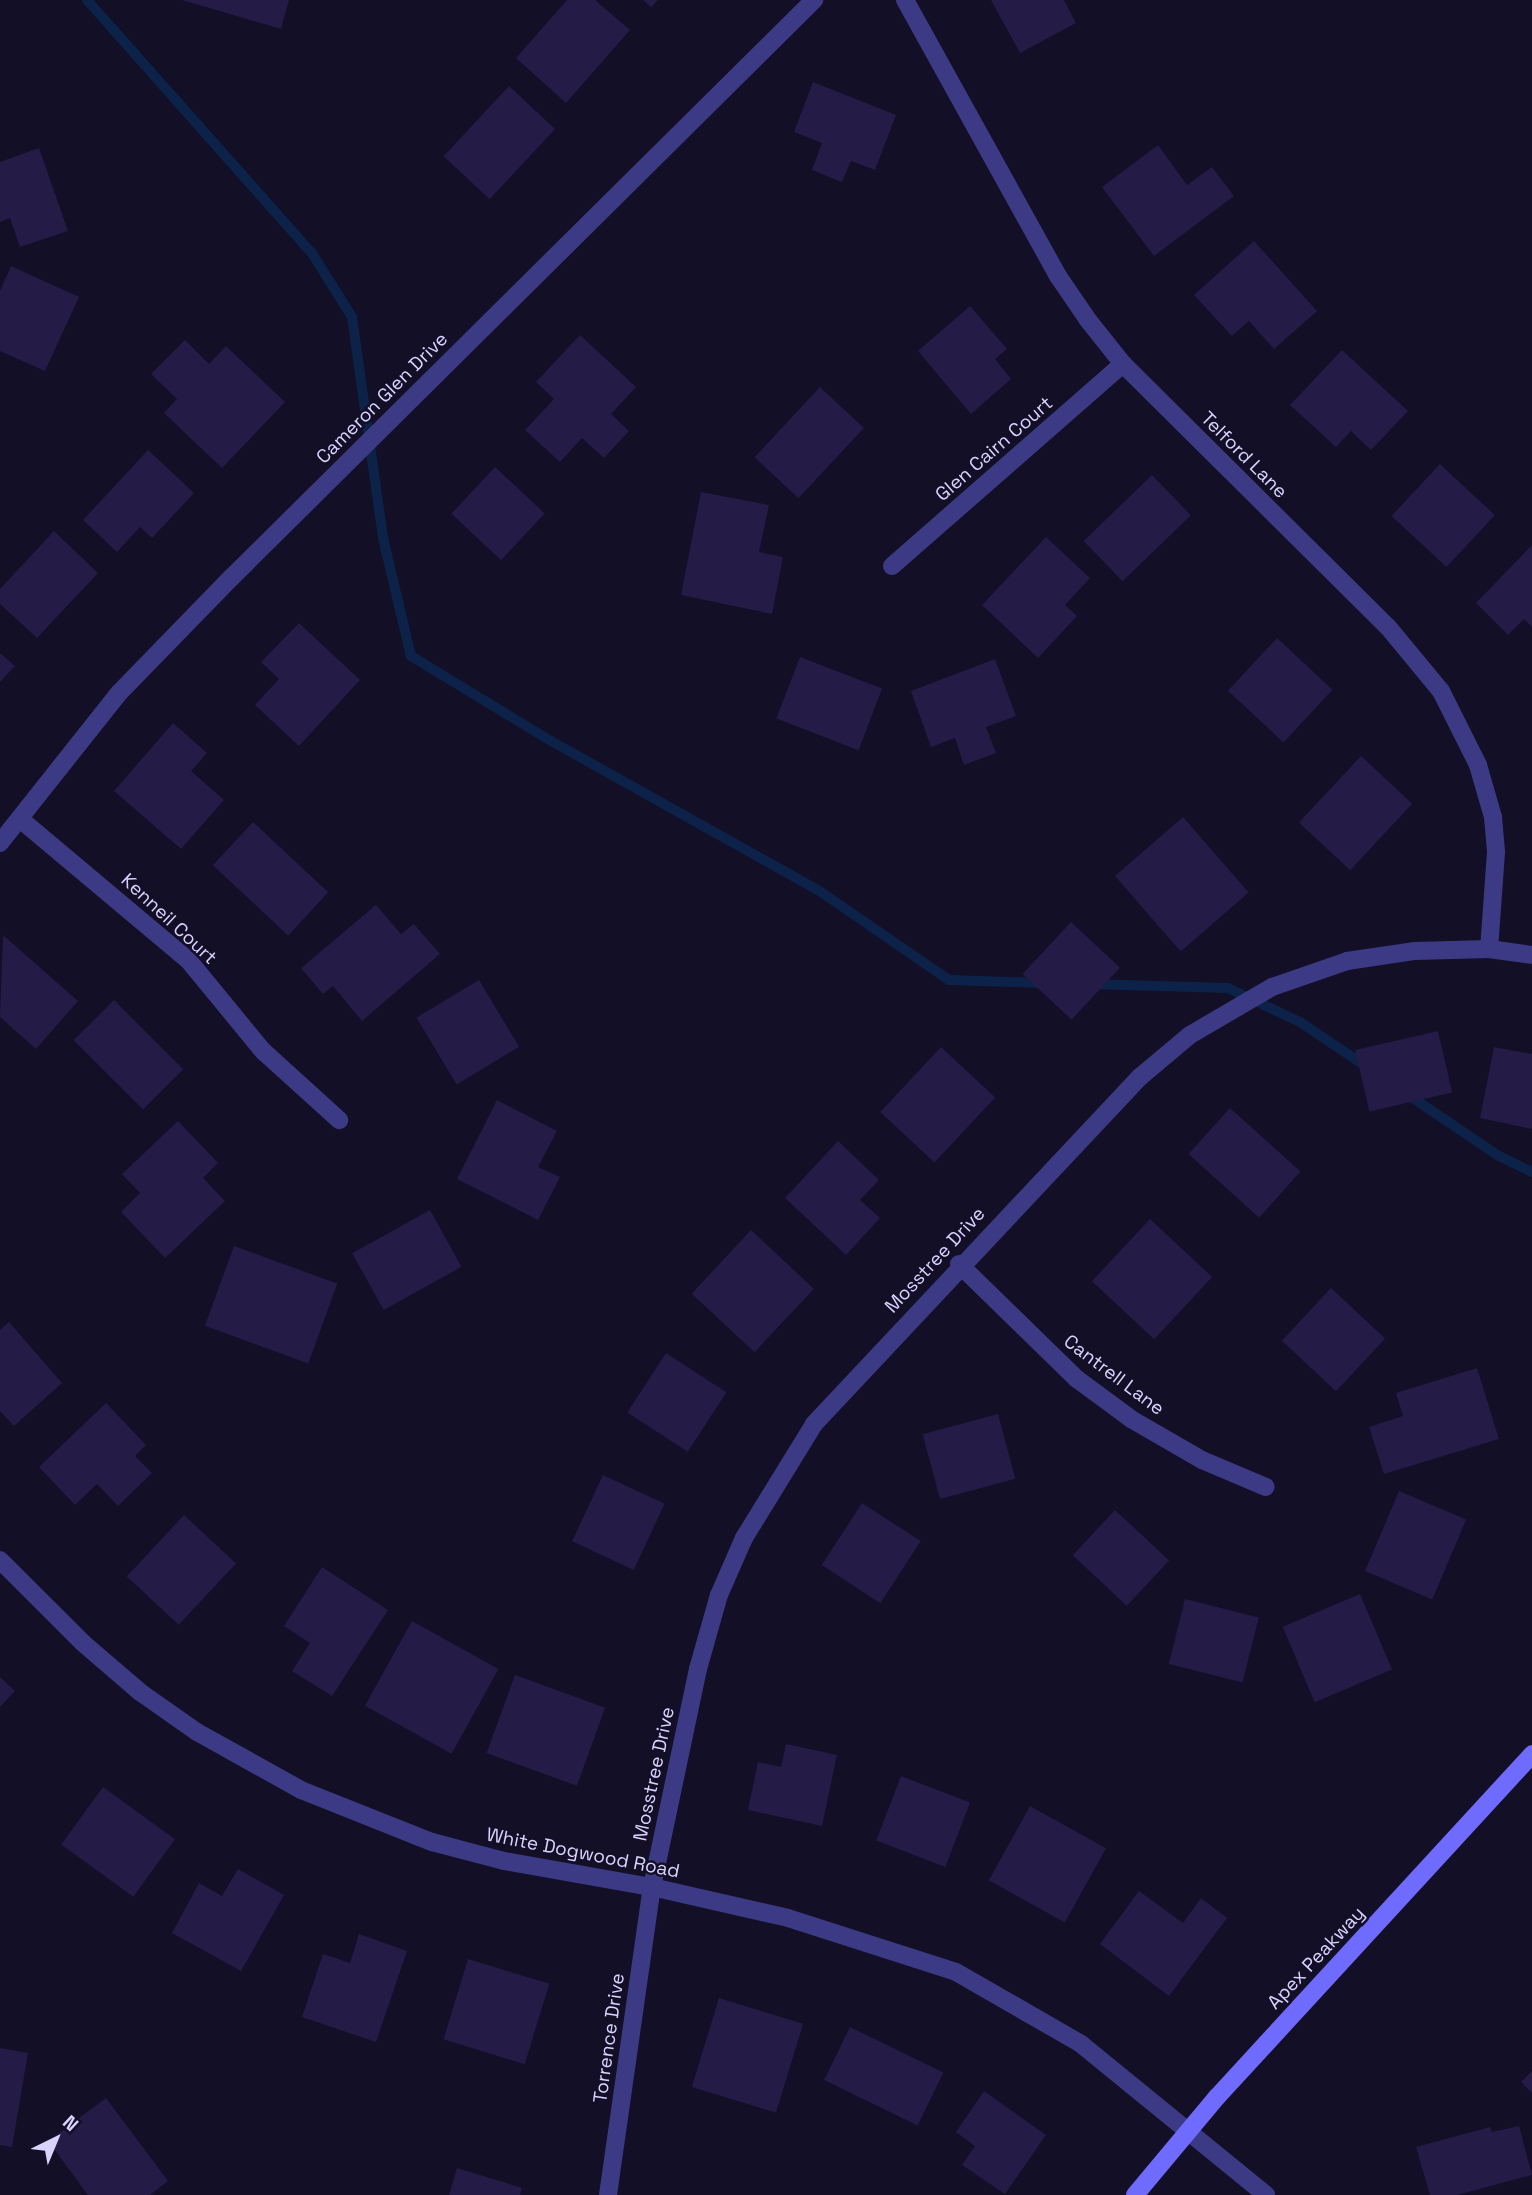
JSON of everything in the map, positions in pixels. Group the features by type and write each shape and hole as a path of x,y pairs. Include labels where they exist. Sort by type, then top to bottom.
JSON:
{"main road":[{"name":"Apex Peakway","path":"1135,2195 1186,2132 1532,1754"}],"street":[{"name":"Cameron Glen Drive","path":"0,843 120,693 222,586 814,0"},
{"name":"Telford Lane","path":"905,0 1058,276 1123,364 1388,627 1441,691 1478,765 1493,817 1496,852 1489,949"},
{"name":"Glen Cairn Court","path":"892,566 1123,364"},
{"name":"Kenneil Court","path":"20,819 135,912 188,961 263,1051 340,1120"},
{"name":"Mosstree Drive","path":"652,1887 698,1669 719,1595 744,1538 814,1424 959,1264 1140,1077 1227,1011 1299,975 1347,961 1416,951 1489,949 1532,955"},
{"name":"Cantrell Lane","path":"959,1264 1077,1379 1131,1419 1202,1460 1266,1487"},
{"name":"White Dogwood Road","path":"0,1560 83,1643 140,1692 208,1738 301,1790 432,1842 504,1861 652,1887 788,1919 956,1972 1081,2044 1266,2195"},
{"name":"Torrence Drive","path":"608,2195 652,1887"}],"building":[{"path":"182,0 289,0 281,29"},
{"path":"567,0 595,0 630,30 566,103 516,58"},
{"path":"643,0 658,0 651,7"},
{"path":"991,0 1064,0 1076,23 1020,53"},
{"path":"813,82 896,115 875,170 851,161 842,182 812,170 822,143 794,132"},
{"path":"509,86 555,129 490,199 444,156"},
{"path":"1158,145 1187,185 1212,167 1234,196 1154,256 1102,187"},
{"path":"39,148 68,231 20,247 10,218 0,222 0,162"},
{"path":"1254,241 1317,311 1274,349 1249,321 1232,336 1194,295"},
{"path":"11,266 79,297 45,371 0,351 0,291"},
{"path":"970,306 1007,349 995,359 1011,379 971,414 918,351"},
{"path":"580,335 636,387 611,414 629,431 604,458 582,438 560,462 525,430 554,399 536,382"},
{"path":"185,340 209,364 226,346 285,402 222,468 164,413 177,399 151,374"},
{"path":"1342,350 1408,411 1371,450 1351,431 1336,447 1290,405"},
{"path":"820,387 864,428 798,498 755,457"},
{"path":"148,450 194,493 152,538 140,527 117,552 83,520"},
{"path":"1440,464 1495,515 1446,567 1392,516"},
{"path":"495,467 545,513 501,560 451,514"},
{"path":"1152,475 1191,515 1123,581 1084,541"},
{"path":"701,492 769,505 759,552 783,557 772,614 681,595"},
{"path":"54,531 98,573 37,638 0,604 0,589"},
{"path":"1046,537 1090,578 1065,605 1077,616 1038,658 982,605"},
{"path":"1532,545 1532,627 1524,619 1508,635 1476,603"},
{"path":"299,623 360,680 299,746 255,705 279,679 261,662"},
{"path":"1277,638 1333,690 1283,742 1228,691"},
{"path":"0,653 15,666 0,682"},
{"path":"800,657 882,689 859,750 776,719"},
{"path":"995,659 1016,716 986,727 996,753 964,765 955,738 931,747 911,691"},
{"path":"173,723 207,753 191,771 224,800 181,849 114,791"},
{"path":"1361,756 1412,804 1350,870 1299,823"},
{"path":"1183,817 1249,892 1181,952 1115,876"},
{"path":"253,822 328,892 288,935 213,865"},
{"path":"376,905 401,934 414,924 440,954 362,1021 333,986 323,994 301,968"},
{"path":"1071,922 1120,968 1072,1020 1023,974"},
{"path":"3,935 78,1001 36,1049 0,1017"},
{"path":"479,980 519,1047 457,1084 416,1018"},
{"path":"114,1000 183,1069 143,1110 74,1040"},
{"path":"1438,1031 1452,1092 1369,1112 1355,1050"},
{"path":"941,1047 995,1097 934,1163 880,1112"},
{"path":"1494,1047 1532,1054 1532,1129 1480,1118"},
{"path":"497,1100 557,1131 538,1167 560,1177 538,1220 457,1179"},
{"path":"1230,1108 1301,1172 1259,1218 1189,1154"},
{"path":"178,1121 218,1163 203,1178 225,1201 165,1258 121,1212 140,1193 122,1174"},
{"path":"838,1141 879,1180 860,1200 880,1218 846,1255 785,1198"},
{"path":"430,1210 462,1267 384,1310 352,1253"},
{"path":"1150,1219 1212,1277 1154,1339 1092,1281"},
{"path":"751,1230 814,1289 755,1352 692,1294"},
{"path":"234,1246 337,1284 308,1363 205,1326"},
{"path":"1331,1288 1385,1338 1336,1391 1282,1341"},
{"path":"9,1322 62,1383 14,1426 0,1411 0,1330"},
{"path":"666,1353 726,1392 688,1452 627,1413"},
{"path":"1477,1368 1499,1439 1384,1474 1369,1427 1403,1416 1396,1393"},
{"path":"106,1403 146,1445 135,1456 152,1473 118,1506 97,1484 75,1505 39,1467"},
{"path":"998,1414 1015,1479 940,1499 923,1434"},
{"path":"603,1475 665,1504 634,1570 572,1541"},
{"path":"1399,1491 1466,1520 1432,1600 1365,1571"},
{"path":"862,1503 921,1541 880,1603 822,1565"},
{"path":"1115,1510 1169,1560 1127,1606 1073,1555"},
{"path":"184,1515 236,1563 179,1625 127,1576"},
{"path":"322,1567 388,1610 332,1696 292,1671 310,1643 284,1626"},
{"path":"1360,1594 1392,1669 1315,1702 1283,1627"},
{"path":"1185,1599 1259,1617 1243,1682 1169,1664"},
{"path":"412,1621 499,1669 452,1754 365,1706"},
{"path":"515,1675 605,1708 577,1786 487,1753"},
{"path":"0,1677 15,1691 0,1707"},
{"path":"786,1744 837,1755 822,1826 748,1810 758,1762 781,1767"},
{"path":"901,1776 970,1803 945,1867 876,1840"},
{"path":"103,1787 175,1839 133,1897 61,1844"},
{"path":"1030,1806 1106,1848 1065,1923 989,1880"},
{"path":"238,1869 284,1895 241,1971 172,1933 199,1883 222,1896"},
{"path":"1139,1891 1183,1923 1201,1898 1227,1918 1169,1996 1100,1944"},
{"path":"359,1934 407,1951 376,2042 302,2017 323,1954 350,1963"},
{"path":"468,1959 549,1984 525,2064 443,2039"},
{"path":"719,1998 803,2024 776,2113 692,2087"},
{"path":"850,2027 943,2073 918,2126 824,2080"},
{"path":"0,2048 28,2053 12,2147 0,2145"},
{"path":"1532,2071 1532,2093 1521,2082"},
{"path":"984,2091 1046,2135 1005,2194 962,2165 975,2146 956,2132"},
{"path":"106,2098 168,2181 150,2195 88,2195 48,2141"},
{"path":"1519,2126 1532,2175 1457,2195 1430,2195 1416,2147 1490,2127 1492,2132"},
{"path":"457,2168 522,2188 520,2195 449,2195"}],"waterway":[{"path":"87,0 312,253 352,317 383,538 411,656 544,737 821,892 949,980 1046,983"},
{"path":"1090,984 1228,988 1300,1022 1367,1067"},
{"path":"1404,1092 1499,1156 1532,1172"}]}
